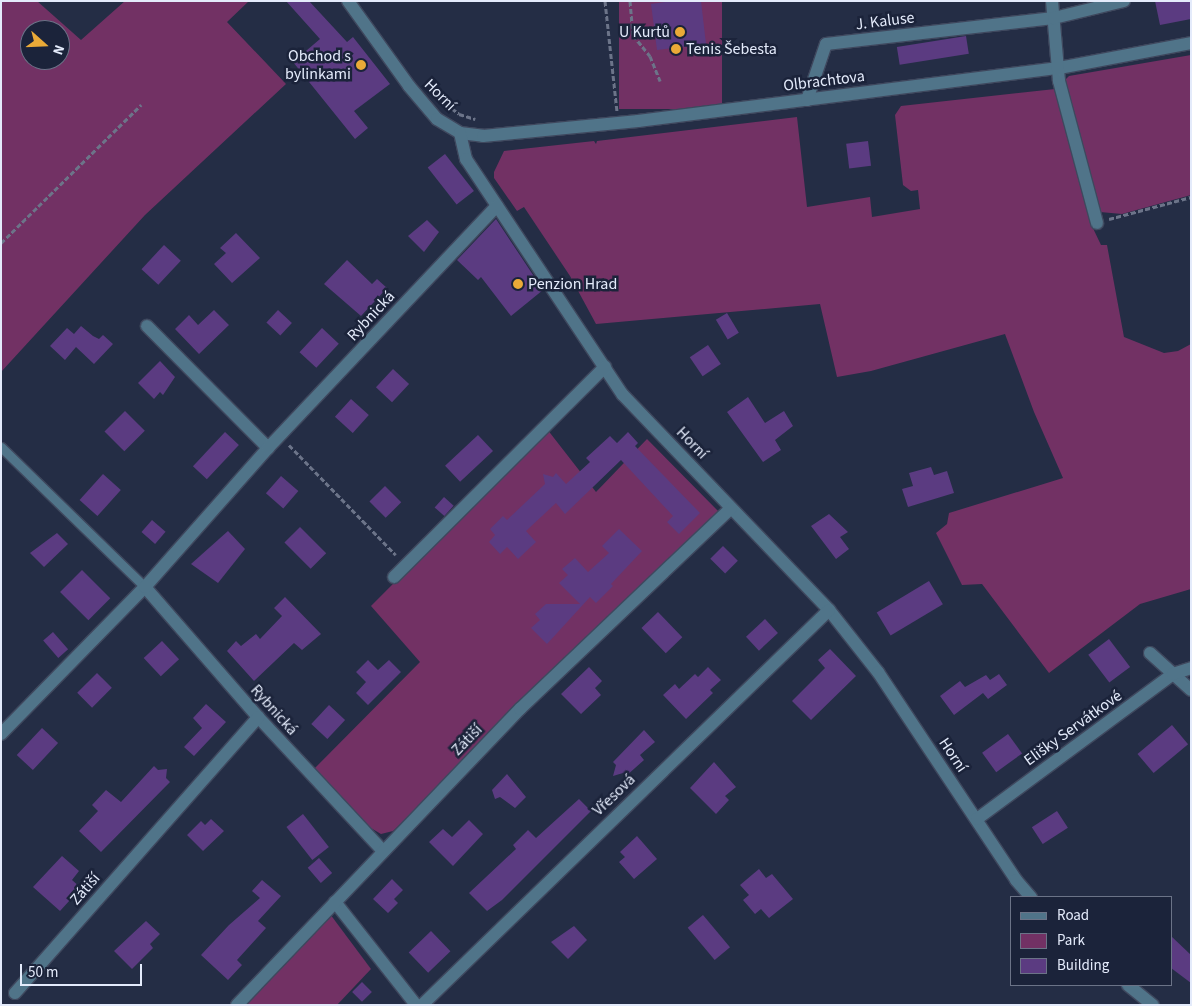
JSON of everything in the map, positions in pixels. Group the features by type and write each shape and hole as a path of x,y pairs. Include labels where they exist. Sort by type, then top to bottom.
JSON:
{"street":[{"name":"Horní","path":"348,1 408,86 437,119 460,133 466,160 623,395 829,610 878,672 1016,880 1030,896"},
{"path":"1052,1 1059,82 1097,223"},
{"name":"J. Kaluse","path":"807,100 826,44 1054,18 1124,1"},
{"name":"Olbrachtova","path":"460,133 482,136 807,100 1059,68 1191,43"},
{"name":"Rybnická","path":"1,734 145,587 268,448 497,206"},
{"path":"147,326 268,448"},
{"path":"394,578 605,367"},
{"name":"Zátiší","path":"237,1005 520,709 731,508"},
{"name":"Rybnická","path":"145,587 258,717 383,851"},
{"name":"Vřesová","path":"422,1005 829,610"},
{"path":"1150,653 1191,690"},
{"name":"Elišky Servátkové","path":"977,819 1173,674 1191,668"},
{"name":"Zátiší","path":"15,993 258,717"},
{"path":"335,902 416,1005"},
{"path":"1129,986 1153,1005"}],"lane":[{"path":"1,447 145,587"}],"path":[{"path":"605,1 617,112"},
{"path":"630,1 633,35 650,56 660,81"},
{"path":"436,94 459,114 481,121"},
{"path":"1,243 141,105"},
{"path":"607,113 626,111"},
{"path":"1097,223 1191,197"},
{"path":"280,436 406,566"}],"green space":[{"path":"1,1 37,1 58,20 20,20 20,70 70,70 70,30 81,40 125,1 249,1 227,22 286,84 145,215 1,372"},
{"name":"Tenis Šebesta","path":"619,1 722,1 722,109 619,109"},
{"path":"1191,55 1191,195 1122,214 1100,212 1064,81 1069,76"},
{"path":"1055,89 1090,222 1101,245 1107,245 1124,337 1164,353 1178,351 1191,344 1191,589 1140,604 1049,673 982,584 962,585 936,533 947,524 949,513 1063,478 1034,412 1005,334 871,371 837,377 820,304 596,324 570,276 524,207 517,211 494,178 494,172 504,151 594,141 596,144 597,141 797,117 807,207 870,197 872,217 920,209 918,190 911,191 903,185 895,115 901,106"},
{"path":"547,429 596,492 647,439 720,513 393,831 381,834 364,824 312,771 420,662 371,606"},
{"path":"330,914 371,969 337,1005 245,1005"}],"building":[{"path":"286,1 309,1 347,42 353,37 390,84 354,111 368,128 355,139 293,62 320,39"},
{"name":"U Kurtů","path":"672,1 701,1 706,44 657,50 651,4"},
{"path":"1155,1 1191,1 1191,19 1160,25"},
{"path":"966,36 969,54 900,65 897,47"},
{"path":"868,141 871,166 849,168 846,144"},
{"path":"445,154 474,191 457,205 428,168"},
{"path":"496,219 543,290 511,316 481,277 478,280 457,260"},
{"path":"427,220 439,232 424,252 408,236"},
{"path":"236,233 260,258 232,283 214,264 226,253 220,248"},
{"path":"164,245 181,261 158,285 141,269"},
{"path":"347,260 372,284 377,279 387,288 361,316 324,284"},
{"path":"214,310 229,325 199,354 175,329 189,315 198,325"},
{"path":"278,310 292,323 280,335 266,322"},
{"path":"727,313 739,333 728,339 716,320"},
{"path":"81,326 99,339 103,335 113,344 94,364 76,347 65,360 50,346 67,328 74,334"},
{"path":"322,328 339,344 316,368 299,352"},
{"path":"708,345 721,364 703,376 690,357"},
{"path":"160,361 175,377 163,395 160,392 154,399 138,383"},
{"path":"393,369 409,384 392,402 376,387"},
{"path":"748,397 765,423 784,411 793,426 775,440 781,450 763,462 727,412"},
{"path":"351,399 369,415 353,433 335,417"},
{"path":"125,411 145,431 124,451 104,432"},
{"path":"225,432 239,445 207,479 193,466"},
{"path":"628,432 638,443 635,446 700,513 679,534 667,522 673,516 621,460 565,514 556,503 526,531 536,542 518,559 507,547 500,554 489,542 495,535 490,529 503,516 507,520 545,484 543,474 553,477 556,473 566,484 590,462 586,458 610,436 617,443"},
{"path":"478,435 493,451 460,482 445,466"},
{"path":"931,467 934,475 947,471 954,493 908,507 902,489 913,486 909,473"},
{"path":"103,474 121,490 97,516 80,500"},
{"path":"281,476 298,491 283,508 266,493"},
{"path":"385,486 401,502 386,518 369,502"},
{"path":"444,497 454,506 444,516 435,507"},
{"path":"829,514 848,532 840,537 849,549 836,559 811,526"},
{"path":"152,520 166,532 155,544 142,532"},
{"path":"300,527 326,553 311,569 284,543"},
{"path":"619,529 642,551 596,603 590,597 547,644 531,628 540,620 535,614 546,604 580,604 559,583 568,575 562,569 575,558 588,572 609,553 602,546"},
{"path":"228,531 245,549 218,583 191,564"},
{"path":"57,533 68,544 44,567 30,553"},
{"path":"723,546 738,561 725,574 710,559"},
{"path":"82,570 110,598 88,620 60,592"},
{"path":"929,581 943,604 891,636 877,612"},
{"path":"285,597 321,634 302,650 294,643 254,681 227,651 236,641 241,646 256,634 260,639 282,616 274,608"},
{"path":"658,612 682,637 666,653 641,628"},
{"path":"765,619 778,633 759,651 746,637"},
{"path":"53,632 68,649 58,658 43,641"},
{"path":"1109,639 1130,667 1109,683 1088,655"},
{"path":"162,641 179,659 161,676 144,658"},
{"path":"830,649 856,676 811,720 792,701 825,668 818,660"},
{"path":"368,660 378,670 389,660 401,672 368,705 356,693 366,682 356,672"},
{"path":"589,667 602,681 595,688 601,695 581,714 561,694"},
{"path":"708,667 721,680 710,690 713,693 686,719 663,695 675,684 679,689 695,674 698,677"},
{"path":"97,673 112,688 92,708 77,693"},
{"path":"999,674 1007,685 988,699 983,693 954,715 940,696 960,681 965,687 986,675 990,680"},
{"path":"206,704 226,722 194,756 184,747 202,728 193,718"},
{"path":"329,705 345,720 327,739 311,724"},
{"path":"1172,725 1188,744 1154,773 1138,754"},
{"path":"42,728 58,743 33,770 17,755"},
{"path":"644,730 655,742 640,755 644,760 626,776 623,773 613,776 616,765 613,762"},
{"path":"1008,734 1022,753 996,772 982,753"},
{"path":"714,762 736,787 725,796 729,800 716,814 690,788"},
{"path":"154,766 158,770 167,769 166,778 170,782 101,852 79,831 98,811 92,805 106,790 121,802"},
{"path":"507,774 526,797 515,808 500,797 495,799 492,790"},
{"path":"579,799 591,811 502,900 487,911 469,893 516,849 513,845 528,830 536,838"},
{"path":"1057,811 1068,828 1043,844 1032,827"},
{"path":"303,814 329,847 312,860 286,827"},
{"path":"211,819 224,831 203,851 187,835 201,821 205,825"},
{"path":"469,820 483,834 453,866 429,842 443,829 452,837"},
{"path":"637,836 657,859 634,879 619,862 625,857 620,852"},
{"path":"62,856 79,871 72,880 81,888 60,911 33,887"},
{"path":"319,858 332,873 321,883 308,868"},
{"path":"759,869 766,878 772,874 793,899 769,918 761,909 755,914 743,900 749,895 740,885"},
{"path":"392,879 403,890 394,899 398,903 388,913 373,899"},
{"path":"262,880 281,896 258,921 266,928 237,960 242,965 228,980 201,955 229,925 260,898 252,891"},
{"path":"703,915 730,947 715,960 688,928"},
{"path":"146,921 160,934 150,944 153,948 132,969 114,951"},
{"path":"574,926 587,940 568,959 551,942"},
{"path":"431,931 450,951 428,973 409,953"},
{"path":"1172,937 1191,955 1191,983 1172,969"},
{"path":"362,982 372,992 362,1002 352,992"}],"place":[{"name":"U Kurtů","path":"680,32"},
{"name":"Tenis Šebesta","path":"676,49"},
{"name":"Obchod s bylinkami","path":"361,65"},
{"name":"Penzion Hrad","path":"518,284"}]}
